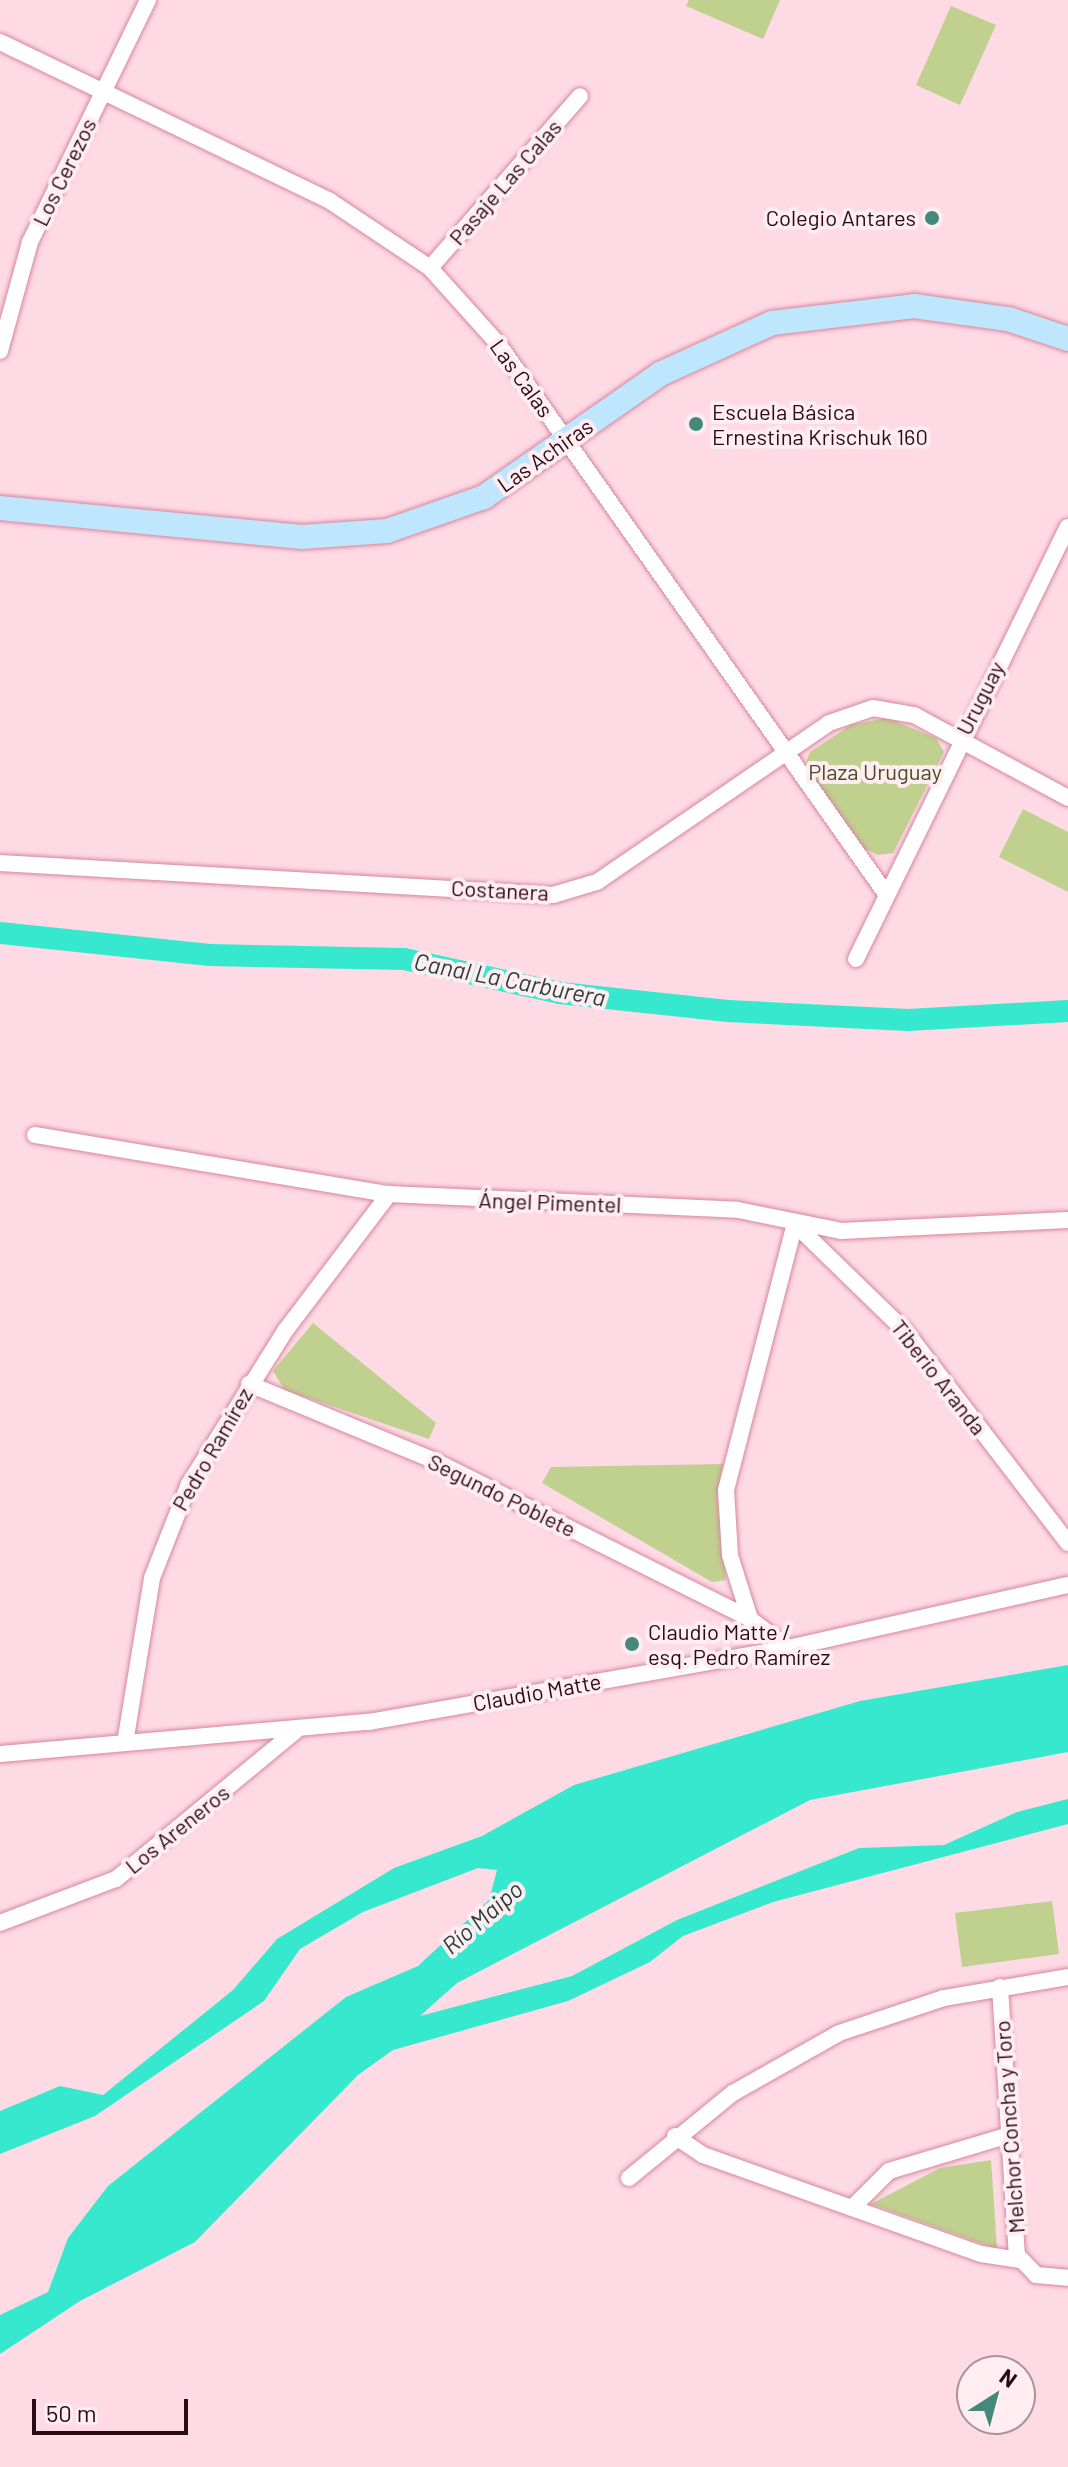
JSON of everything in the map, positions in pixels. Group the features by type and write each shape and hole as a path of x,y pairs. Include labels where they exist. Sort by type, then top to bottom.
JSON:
{"street":[{"name":"Los Cerezos","path":"0,351 30,242 148,0"},
{"name":"Las Calas","path":"0,42 356,215 430,268 499,345 784,756 886,894"},
{"name":"Pasaje Las Calas","path":"430,268 580,96"},
{"name":"Las Achiras","path":"0,508 353,536 455,511 568,441 684,360 803,316 943,308 1068,339"},
{"name":"Uruguay","path":"856,959 958,739 1068,527"},
{"name":"Costanera","path":"0,863 553,895 597,882 843,715 873,708 914,715 1068,798"},
{"name":"Ángel Pimentel","path":"35,1135 389,1194 729,1209 841,1231 1068,1220"},
{"name":"Pedro Ramírez","path":"125,1743 162,1547 189,1484 249,1384 389,1194"},
{"name":"Tiberio Aranda","path":"795,1224 906,1332 1068,1543"},
{"path":"750,1619 730,1555 726,1490 795,1224"},
{"name":"Segundo Poblete","path":"249,1384 435,1461 750,1619 788,1648"},
{"name":"Claudio Matte","path":"0,1754 297,1730 788,1648 1068,1585"},
{"name":"Los Areneros","path":"0,1923 116,1879 297,1730"},
{"path":"629,2178 675,2136 756,2078 839,2033 915,2005 1000,1987 1068,1977"},
{"name":"Melchor Concha y Toro","path":"1000,1987 1021,2263"},
{"path":"852,2208 889,2171 1009,2135"},
{"path":"675,2136 696,2153 852,2208 1068,2278"}],"green space":[{"path":"689,0 780,0 763,39 686,6"},
{"path":"951,6 996,25 960,105 916,85"},
{"name":"Plaza Uruguay","path":"887,718 936,738 944,752 893,853 878,855 865,849 804,767 810,752 851,725"},
{"path":"1023,809 1068,832 1068,892 999,857"},
{"path":"313,1323 436,1423 429,1439 285,1390 273,1371"},
{"path":"723,1464 717,1496 726,1580 712,1582 542,1483 551,1467"},
{"path":"1052,1901 1059,1954 962,1967 955,1913"},
{"path":"991,2160 997,2249 871,2204 940,2168"}],"water":[{"name":"Río Maipo","path":"1068,1665 1068,1752 810,1800 457,1983 420,2016 572,1976 677,1920 859,1848 944,1845 1017,1812 1068,1799 1068,1824 773,1902 683,1936 650,1962 568,2001 393,2050 358,2075 195,2242 80,2301 0,2354 0,2315 48,2292 68,2238 108,2186 346,1997 418,1966 489,1900 497,1870 478,1868 363,1912 300,1949 264,2001 95,2116 0,2154 0,2111 60,2086 103,2095 233,1990 277,1939 394,1868 482,1836 574,1785 860,1701"}],"waterway":[{"name":"Canal La Carburera","path":"0,933 210,955 404,959 560,993 728,1011 908,1020 1068,1011"}],"place":[{"name":"Colegio Antares","path":"932,218"},
{"name":"Escuela Básica Ernestina Krischuk 160","path":"696,424"},
{"name":"Claudio Matte / esq. Pedro Ramírez","path":"632,1644"}]}
